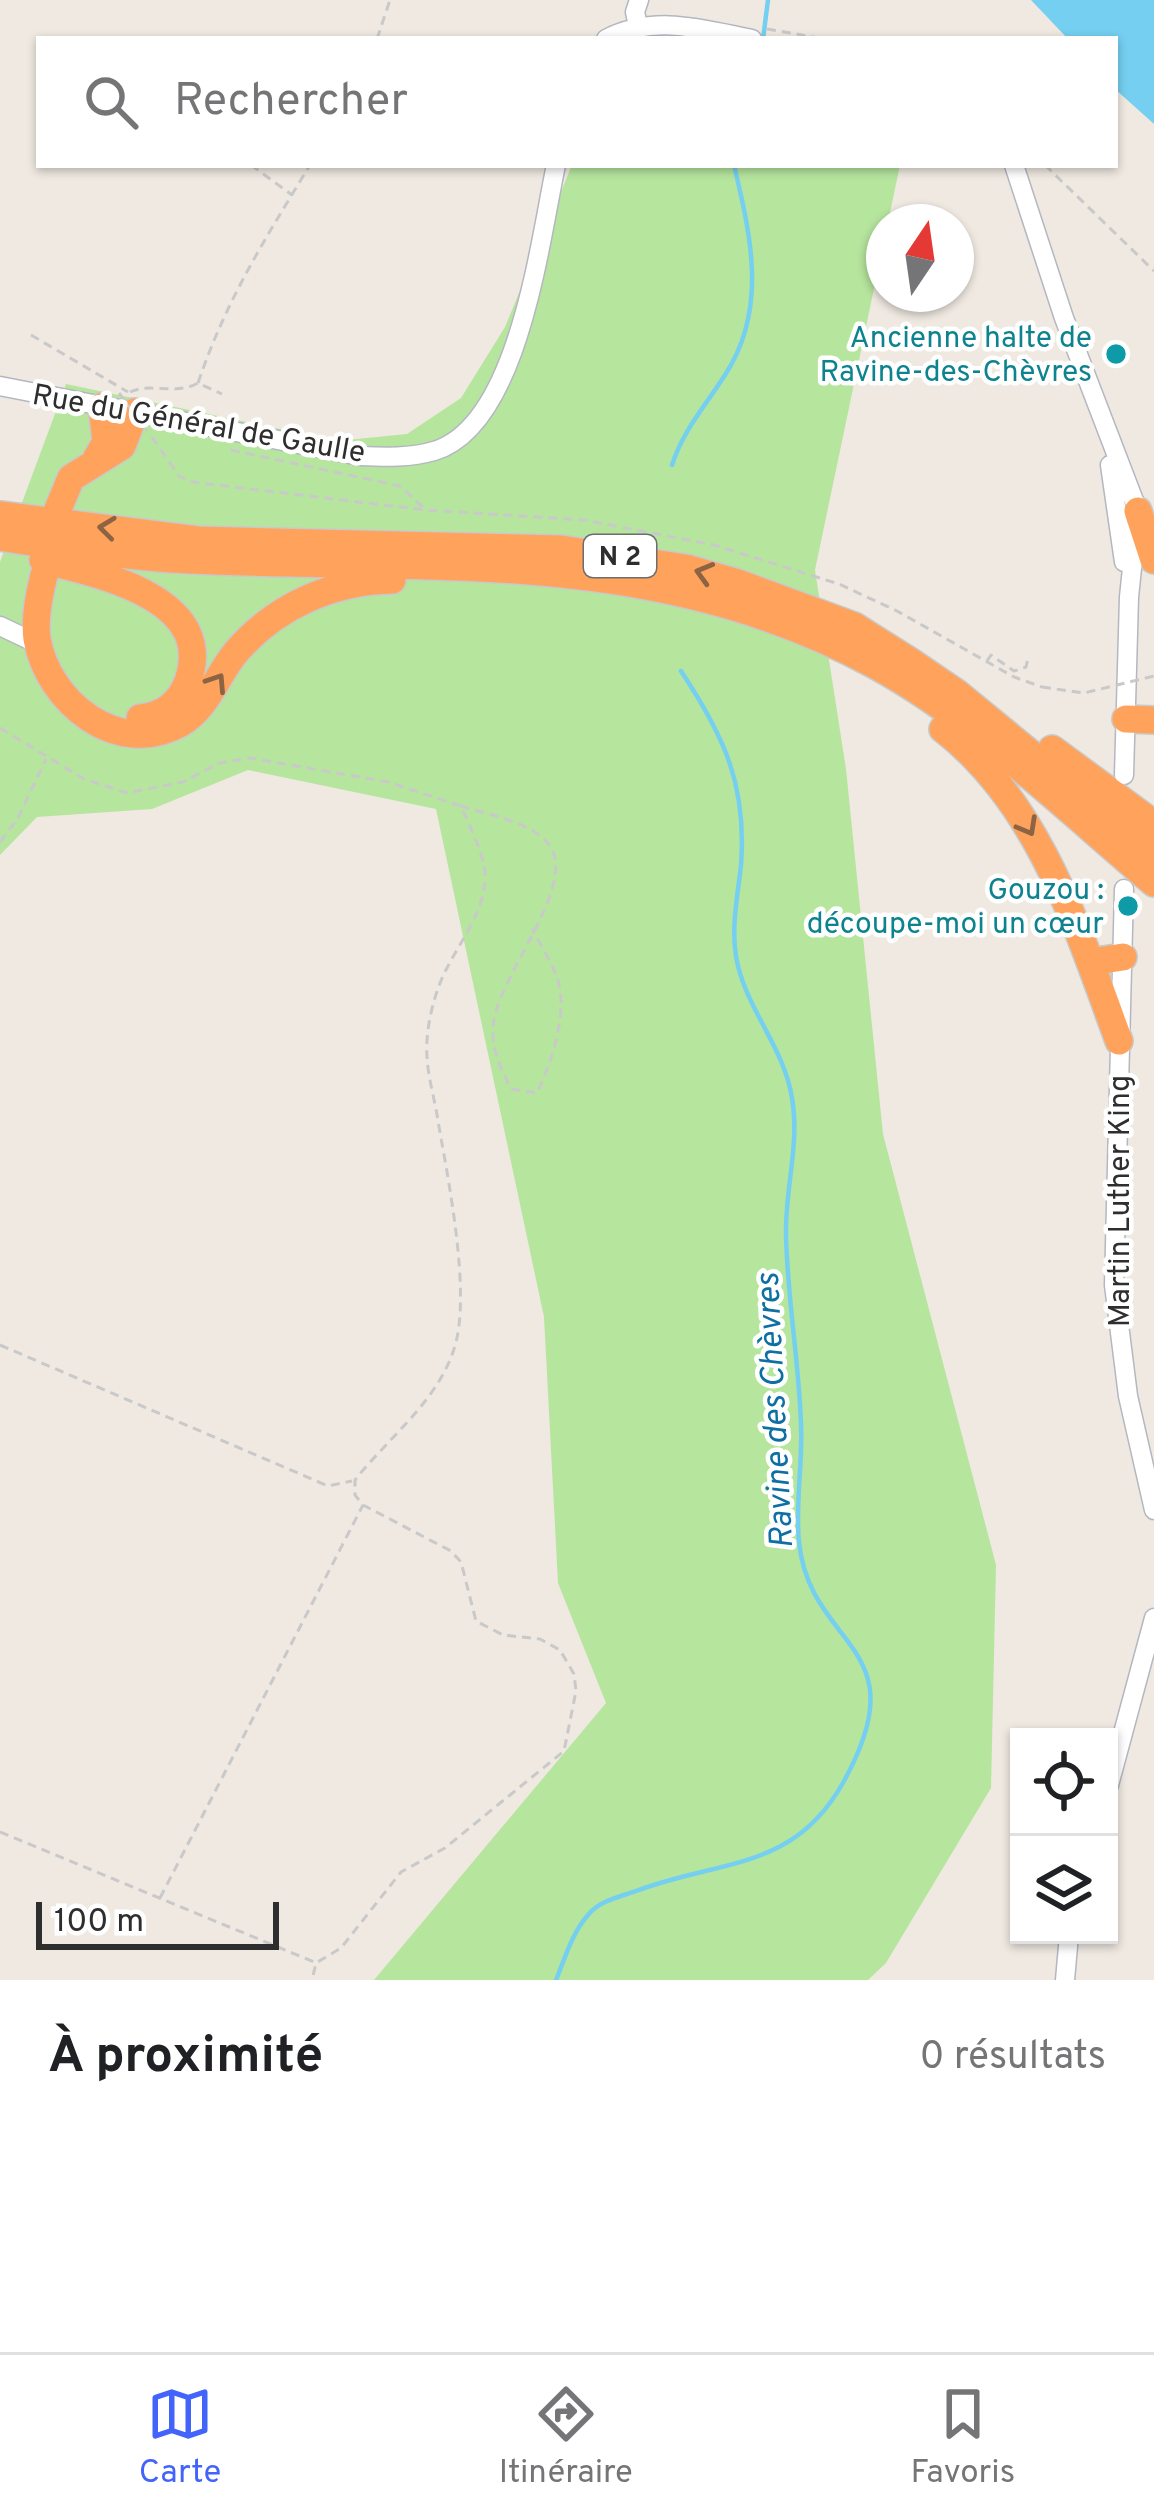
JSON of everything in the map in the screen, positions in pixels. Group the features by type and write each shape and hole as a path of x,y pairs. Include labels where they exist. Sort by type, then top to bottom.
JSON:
{"highway":[{"path":"56,514 71,478 122,446 122,403"},
{"path":"1138,511 1154,560"},
{"name":"N 2","path":"0,515 198,540 497,545 620,556 738,583 854,626 958,694 1154,854"},
{"name":"N 2","path":"0,537 187,560 588,574 698,595 793,627 911,687 1017,767 1154,883"},
{"path":"0,549 123,581 147,592 170,611 190,647 186,687 170,709 146,718 117,718 55,685"},
{"path":"44,575 38,644 55,685 72,709 101,725 133,733 165,730 184,722 202,706 236,651 269,622 331,587 408,580 547,582 588,574"},
{"path":"698,595 842,662 949,734 991,774 1018,808 1046,858 1119,1041"},
{"path":"854,626 949,673 1154,824"},
{"path":"1090,962 1124,957"}],"street":[{"path":"638,26 634,12 639,0"},
{"path":"613,36 663,23 752,34"},
{"name":"Rue du Général de Gaulle","path":"0,386 122,403 215,429 360,455 395,457 437,451 466,432 491,401 508,361 526,304 555,168"},
{"path":"1015,168 1138,511 1130,596"},
{"path":"1102,419 1130,596 1140,719 1124,775"},
{"path":"0,626 38,644"},
{"name":"Martin Luther King","path":"1124,889 1116,1326 1154,1510"},
{"path":"1118,1752 1154,1618"},
{"path":"1065,1980 1068,1944"}],"path":[{"path":"378,36 391,0"},
{"path":"752,34 808,36"},
{"path":"255,168 292,195"},
{"path":"198,383 255,252 308,168"},
{"path":"1048,168 1154,272"},
{"path":"31,335 122,403 179,476 192,482 426,510 584,520 714,544 838,584 1042,687 1084,693 1154,676"},
{"path":"122,403 141,387 174,392 198,383 222,394"},
{"path":"215,429 232,450 400,486 426,510"},
{"path":"986,662 991,655 1014,671 1026,667 1028,658"},
{"path":"0,728 84,778 127,793 183,782 219,763 250,758 388,782 525,826 547,842 558,872 550,896 532,929 492,1025 496,1060 511,1089 536,1093 554,1047 560,984 532,929"},
{"path":"0,842 46,758"},
{"path":"0,1346 328,1486 355,1480 417,1412 454,1352 460,1319 449,1196 426,1056 444,973 485,887 484,866 461,806"},
{"path":"312,1980 316,1963 341,1948 400,1872 445,1848 564,1751 576,1691 574,1674 560,1650 540,1639 503,1634 476,1621 460,1562 451,1551 363,1505 355,1495 355,1480"},
{"path":"160,1898 363,1505"},
{"path":"0,1832 316,1963"}],"green space":[{"path":"571,168 899,168 892,204 866,204 869,312 815,570 846,769 883,1134 996,1565 991,1788 886,1963 868,1980 374,1980 606,1703 558,1583 544,1317 436,809 248,770 152,809 37,817 0,855 0,562 66,384 337,441 407,434 461,398 505,327"}],"water":[{"path":"1031,0 1154,0 1154,124 1118,92 1118,36 1065,36"}],"waterway":[{"name":"Ravine des Chèvres","path":"763,36 768,0"},
{"name":"Ravine des Chèvres","path":"672,465 689,429 725,375 747,324 750,246 735,168"},
{"name":"Ravine des Chèvres","path":"556,1980 578,1930 598,1906 753,1858 802,1832 824,1811 844,1781 864,1736 871,1701 866,1673 807,1578 799,1542 801,1424 786,1234 792,1098 736,956 742,836 736,786 720,740 681,671"}],"place":[{"name":"Ancienne halte de Ravine-des-Chèvres","path":"1116,354"},
{"name":"Gouzou : découpe-moi un cœur","path":"1128,906"}]}
